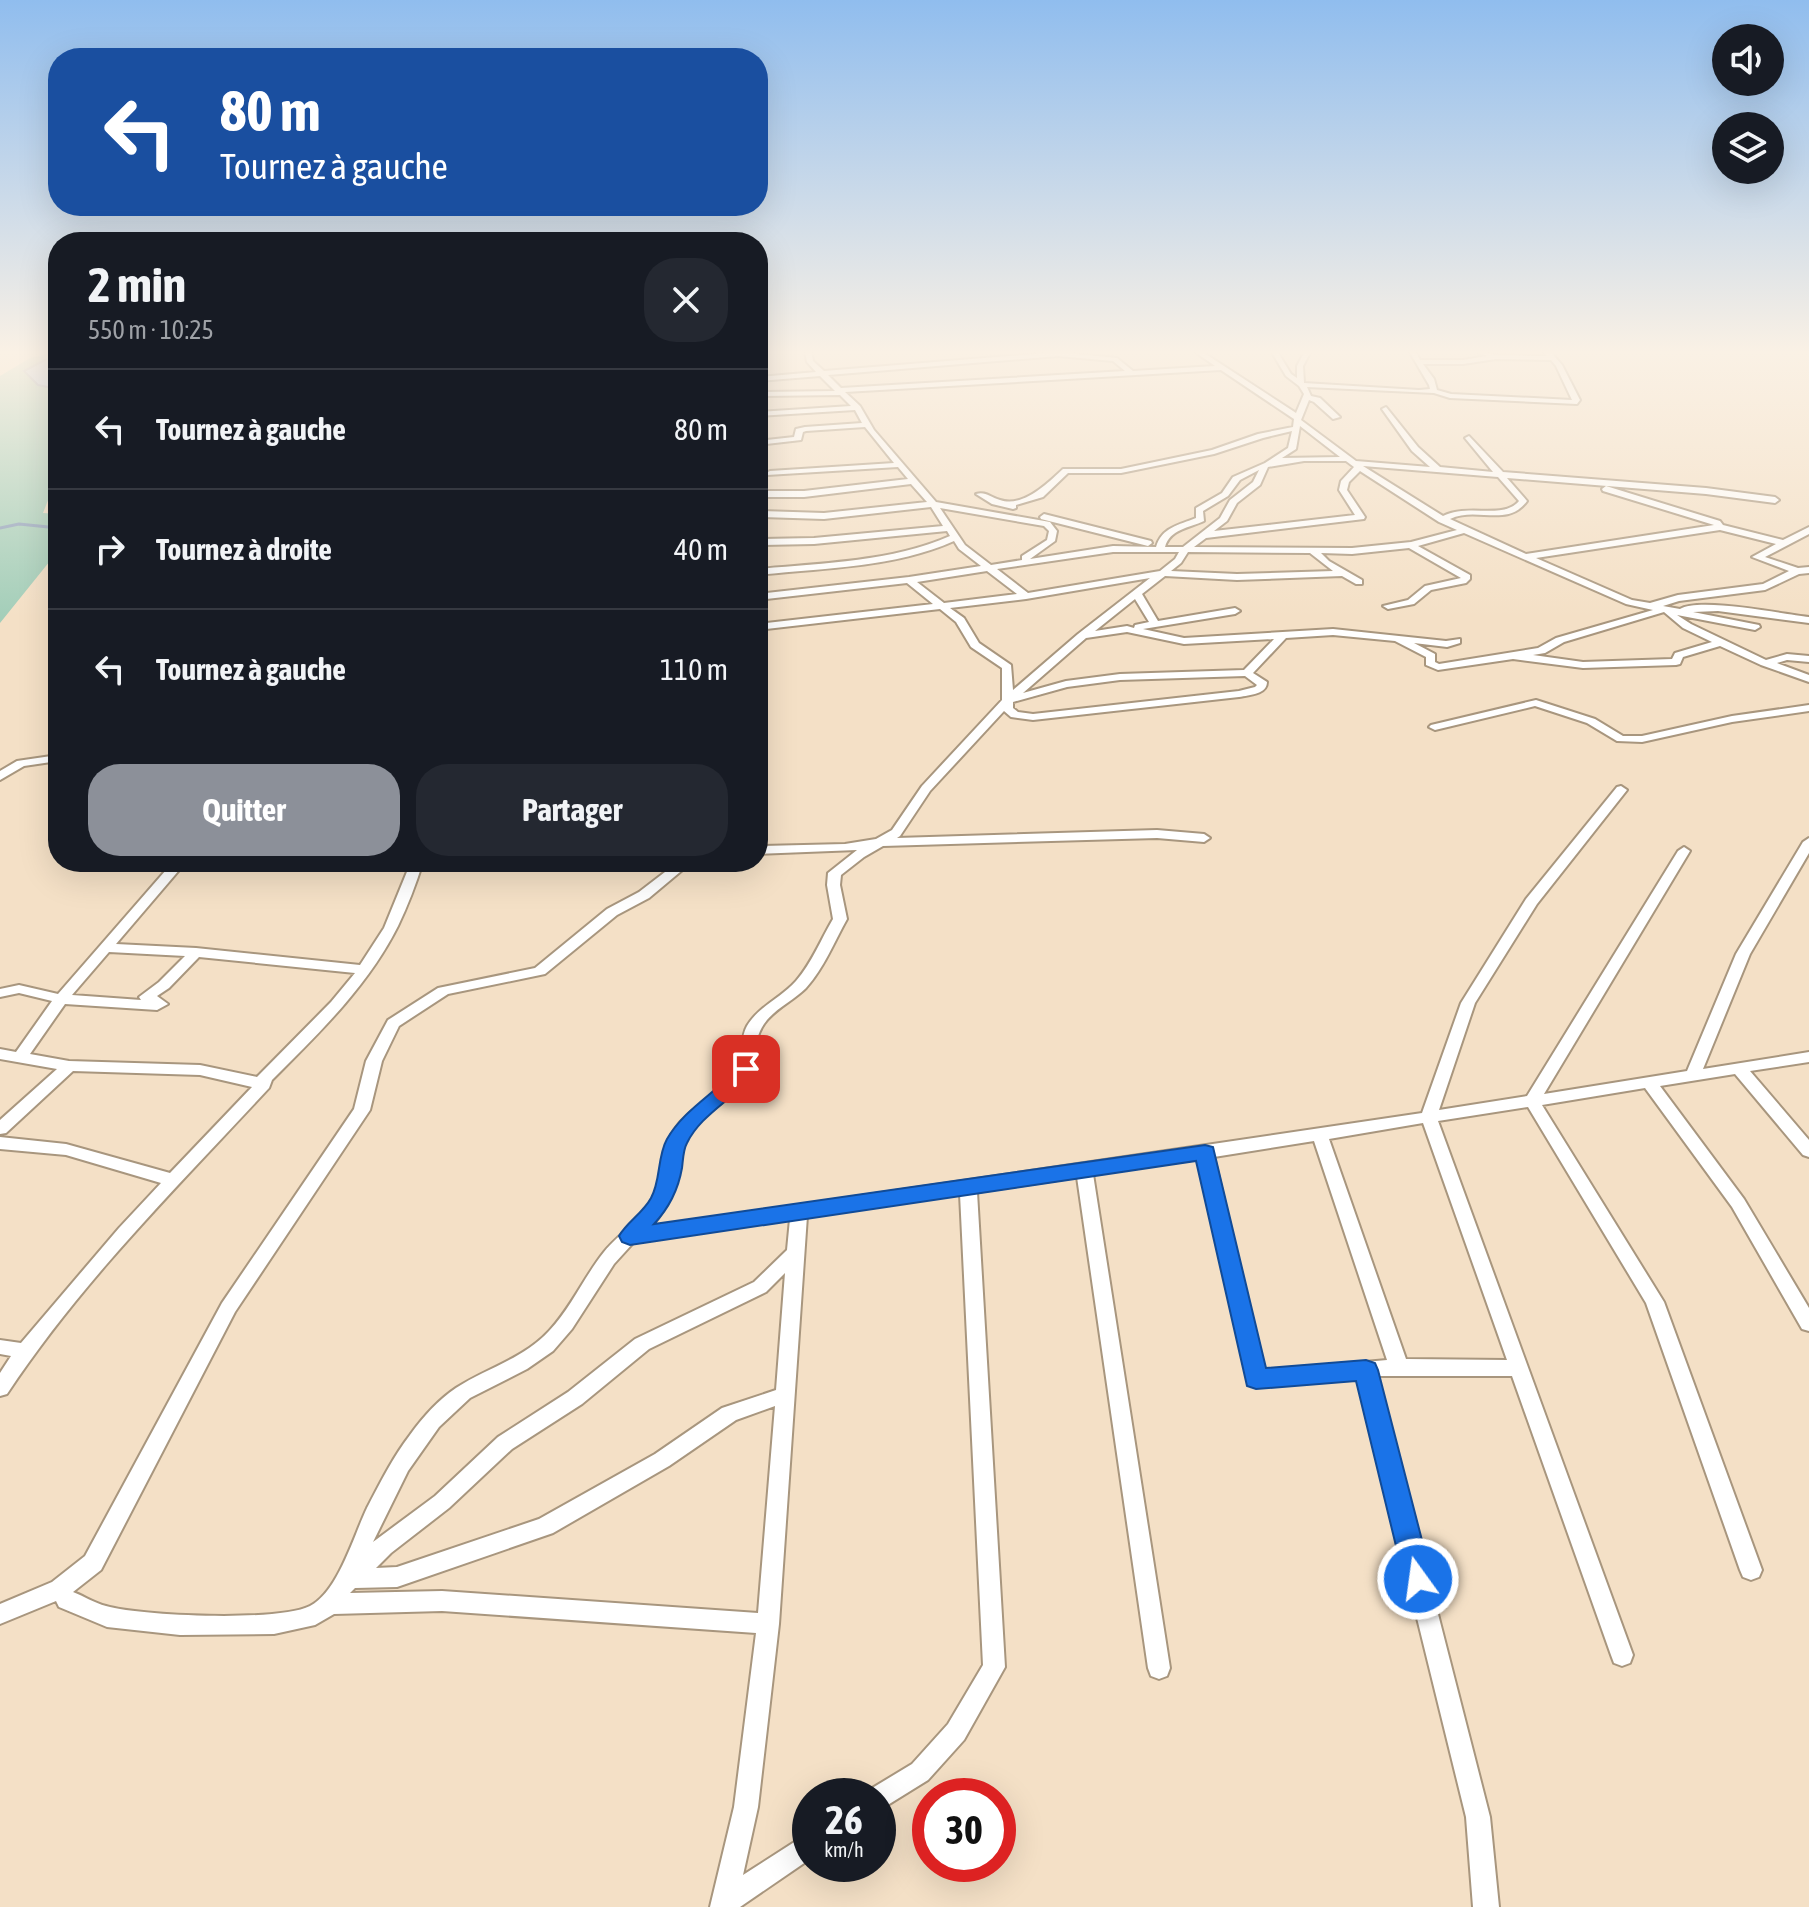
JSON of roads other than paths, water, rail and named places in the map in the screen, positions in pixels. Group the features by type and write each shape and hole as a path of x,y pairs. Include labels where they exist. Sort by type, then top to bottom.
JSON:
{"street":[{"path":"879,440 933,504 954,538 1026,596"},
{"path":"1006,505 1040,495 1066,471 1133,469 1214,452 1249,440"},
{"path":"342,1587 397,1471 426,1427 453,1400 530,1359 557,1336 616,1250 658,1206 668,1185 676,1142 708,1103 737,1082 751,1059 750,1037 753,1028 769,1008 803,982 840,919 842,914 832,892 835,873 859,854 896,833 926,789 1008,700 1082,636 1137,594 1170,556 1205,535 1224,519 1233,502 1257,483 1265,466 1292,449 1294,440"},
{"path":"1322,440 1422,511 1611,596 1642,606 1755,627"},
{"path":"1408,440 1437,470"},
{"path":"1454,527 1458,512 1510,514 1521,507 1523,501 1471,440"},
{"path":"1170,556 1161,539 1171,530 1201,519 1199,510 1233,490 1236,479 1260,464 1280,459 1706,491 1775,500"},
{"path":"1205,535 1361,517 1343,490 1354,463"},
{"path":"770,473 898,465"},
{"path":"768,494 804,494 913,481"},
{"path":"1591,483 1717,523 1720,527"},
{"path":"980,494 1059,523 1138,540 1170,556"},
{"path":"768,514 824,516 933,504 1051,527 1054,534 1047,545 1031,556 1007,565"},
{"path":"768,626 1026,596 1170,556 1410,545 1454,527"},
{"path":"1525,557 1720,527 1783,543"},
{"path":"768,542 814,541 947,528"},
{"path":"1809,530 1757,557 1797,571 1809,570"},
{"path":"768,571 875,560 936,546 954,538"},
{"path":"768,596 909,580 1113,549 1138,540"},
{"path":"1388,606 1411,602 1428,588 1466,579 1462,572 1410,545"},
{"path":"1113,549 1170,556 1246,577 1344,573"},
{"path":"1313,551 1326,563 1359,582"},
{"path":"1642,606 1656,606 1678,598 1765,587 1797,571"},
{"path":"909,580 960,620 975,645 1007,667 1008,709 1015,715 1033,717 1239,694 1259,689 1263,684 1247,673 1120,677 1066,684 1008,700"},
{"path":"1137,594 1155,624"},
{"path":"1397,638 1431,656 1430,663 1438,667 1541,651 1560,640 1663,610 1718,608 1809,620"},
{"path":"1663,610 1687,626 1741,653 1809,679"},
{"path":"1082,636 1235,611"},
{"path":"1100,623 1184,641 1352,633 1415,643 1447,644 1456,641"},
{"path":"1247,673 1284,634"},
{"path":"1513,656 1583,665 1676,662 1679,655 1722,642"},
{"path":"1771,664 1809,652"},
{"path":"1787,657 1809,659"},
{"path":"1435,727 1536,703 1591,721 1621,739 1642,739 1732,719 1809,708"},
{"path":"0,776 21,763 48,759"},
{"path":"1621,790 1531,902 1468,1003 1429,1117 1622,1655"},
{"path":"768,850 845,848 882,842 1157,834 1204,838"},
{"path":"1693,1075 1743,954 1809,842"},
{"path":"1532,1101 1684,851"},
{"path":"20,1057 61,999 172,872"},
{"path":"0,1388 25,1351 172,1180 263,1084 264,1078 341,1000 393,926 413,872"},
{"path":"0,1614 60,1589 93,1563 228,1308 362,1110 374,1061 393,1023 443,991 540,971 612,912 644,895 673,872"},
{"path":"107,948 196,952 365,970"},
{"path":"0,993 19,989 61,999 157,1006 161,1004 146,997 164,985 196,952"},
{"path":"0,1054 69,1066 200,1070 263,1084"},
{"path":"630,1236 1320,1135 1809,1057"},
{"path":"0,1129 69,1066"},
{"path":"1739,1068 1809,1151"},
{"path":"1649,1082 1738,1203 1809,1324"},
{"path":"1532,1101 1655,1302 1751,1570"},
{"path":"1320,1135 1399,1367"},
{"path":"0,1143 39,1145 93,1155 113,1164 172,1180"},
{"path":"1205,1152 1256,1379 1399,1367 1519,1368"},
{"path":"1084,1170 1159,1668"},
{"path":"896,1787 920,1772 956,1732 994,1667 968,1187"},
{"path":"723,1905 746,1807 768,1624 799,1212"},
{"path":"67,1600 106,1617 156,1625 292,1621 314,1616 383,1546 442,1502 505,1443 575,1398 642,1344 760,1287 796,1252"},
{"path":"0,1347 25,1351"},
{"path":"1366,1370 1478,1817 1486,1907"},
{"path":"342,1587 397,1577 546,1526 662,1460 729,1414 785,1395"},
{"path":"342,1587 442,1601 768,1624"},
{"path":"723,1905 792,1857"}],"waterway":[{"path":"0,528 19,524 48,527"}]}
